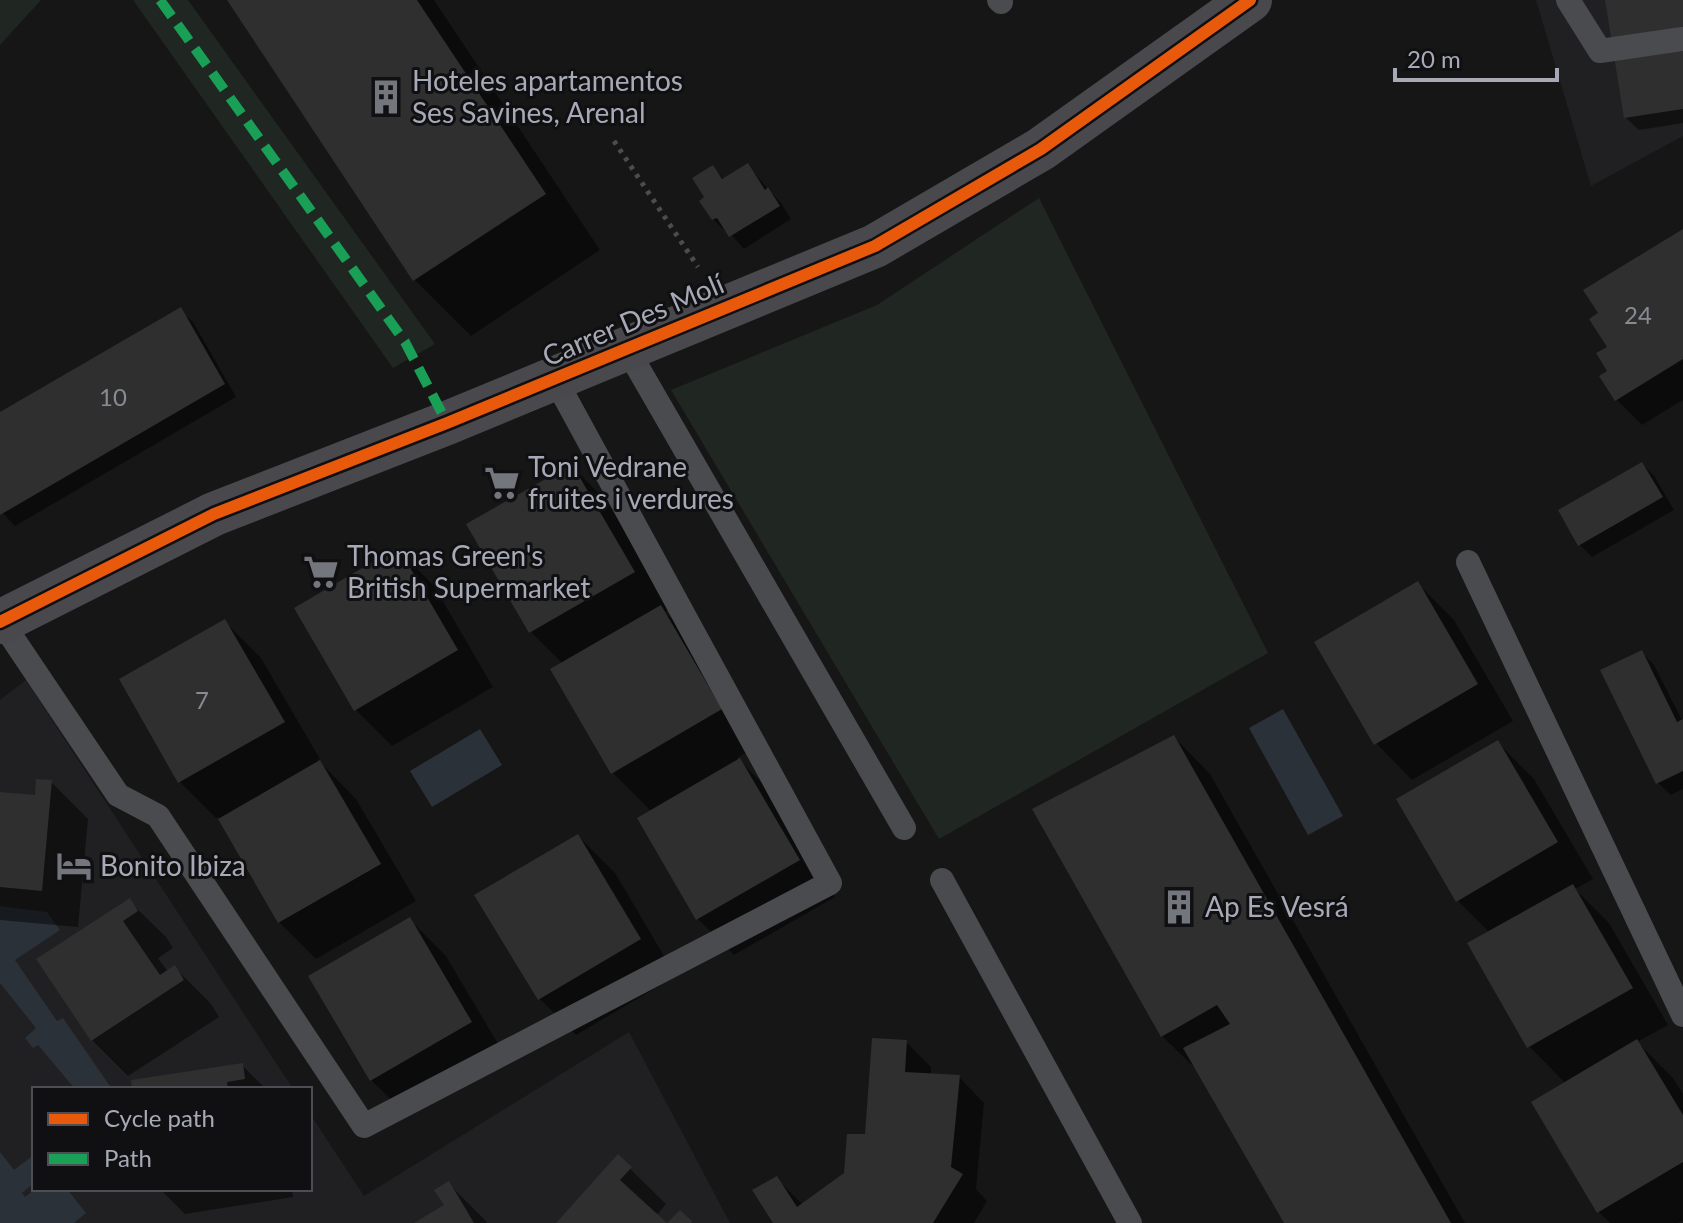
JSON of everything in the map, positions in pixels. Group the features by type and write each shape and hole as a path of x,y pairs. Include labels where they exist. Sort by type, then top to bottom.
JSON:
{"street":[{"name":"Carrer Des Molí","path":"1,622 214,514 447,423 875,246 1041,149 1250,0"}],"lane":[{"path":"1568,0 1600,51 1683,39"},
{"path":"627,349 904,828"},
{"path":"1,622 118,795 158,816 364,1126 830,883 555,379"},
{"path":"1468,562 1683,1015"},
{"path":"942,880 1130,1223"}],"path":[{"path":"614,141 725,308"}],"shaded area":[{"path":"0,0 41,0 0,45"},
{"path":"133,0 188,0 435,344 393,368"},
{"path":"1536,0 1683,0 1683,136 1591,186"},
{"path":"1039,198 1268,653 939,839 671,390 877,305"},
{"name":"Bonito Ibiza","path":"26,680 292,1087 32,1087 32,1191 312,1191 312,1117 364,1196 629,1032 730,1223 0,1223 0,700"},
{"path":"1283,709 1343,816 1308,835 1249,728"},
{"path":"480,729 502,765 432,807 410,771"},
{"path":"0,906 47,912 60,930 15,960 57,1021 63,1018 111,1087 73,1087 38,1045 33,1048 25,1038 36,1028 0,983"},
{"path":"0,1152 14,1170 32,1158 32,1185 22,1193 25,1197 32,1191 69,1191 86,1213 74,1223 0,1223"}],"building":[{"name":"Hoteles apartamentos Ses Savines, Arenal","path":"227,0 417,0 546,194 413,281"},
{"path":"1605,0 1683,0 1683,109 1624,118"},
{"path":"748,163 765,190 768,187 780,206 729,237 717,218 712,220 699,201 704,197 692,178 713,165 722,179"},
{"path":"1683,229 1683,359 1615,401 1599,376 1607,371 1596,353 1607,347 1589,319 1598,313 1583,290"},
{"path":"181,307 225,384 0,515 0,412"},
{"path":"1642,462 1663,497 1578,546 1558,510"},
{"path":"572,464 635,572 529,633 466,524"},
{"path":"398,547 458,650 354,711 294,608"},
{"path":"1418,581 1478,684 1374,745 1314,642"},
{"path":"661,605 722,709 611,774 550,669"},
{"path":"225,619 285,722 178,783 119,679"},
{"path":"1642,650 1677,722 1683,719 1683,771 1656,784 1600,670"},
{"name":"Ap Es Vesrá","path":"1174,735 1451,1223 1284,1223 1183,1048 1230,1024 1217,1005 1161,1037 1032,809"},
{"path":"1498,740 1558,842 1456,902 1396,799"},
{"path":"740,758 800,860 696,920 637,818"},
{"path":"320,760 381,864 278,923 218,819"},
{"path":"36,779 52,780 42,891 0,887 0,792 35,795"},
{"path":"578,834 641,939 538,1000 474,895"},
{"path":"1573,884 1633,988 1527,1048 1467,943"},
{"path":"130,898 138,911 123,921 160,975 175,965 184,980 91,1041 36,959"},
{"path":"410,917 472,1022 370,1081 308,976"},
{"path":"872,1038 907,1040 905,1072 960,1075 951,1167 963,1174 933,1223 773,1223 752,1190 777,1176 797,1207 844,1173 847,1134 865,1134"},
{"path":"1637,1039 1683,1115 1683,1162 1597,1213 1531,1102"},
{"path":"243,1063 245,1079 227,1082 228,1087 132,1087 131,1080"},
{"path":"618,1154 632,1167 620,1180 667,1223 556,1223"},
{"path":"449,1181 474,1223 414,1223 444,1205 434,1190"},
{"path":"680,1210 692,1221 691,1223 667,1223"}],"marked path":[{"path":"160,0 405,342 447,423"}],"cycle path":[{"path":"0,622 214,514 447,423 875,246 1041,149 1250,0"}],"place":[{"name":"Hoteles apartamentos Ses Savines, Arenal","path":"386,97"},
{"name":"Toni Vedrane fruites i verdures","path":"502,483"},
{"name":"Thomas Green's British Supermarket","path":"321,572"},
{"name":"Bonito Ibiza","path":"74,866"},
{"name":"Ap Es Vesrá","path":"1179,907"}]}
